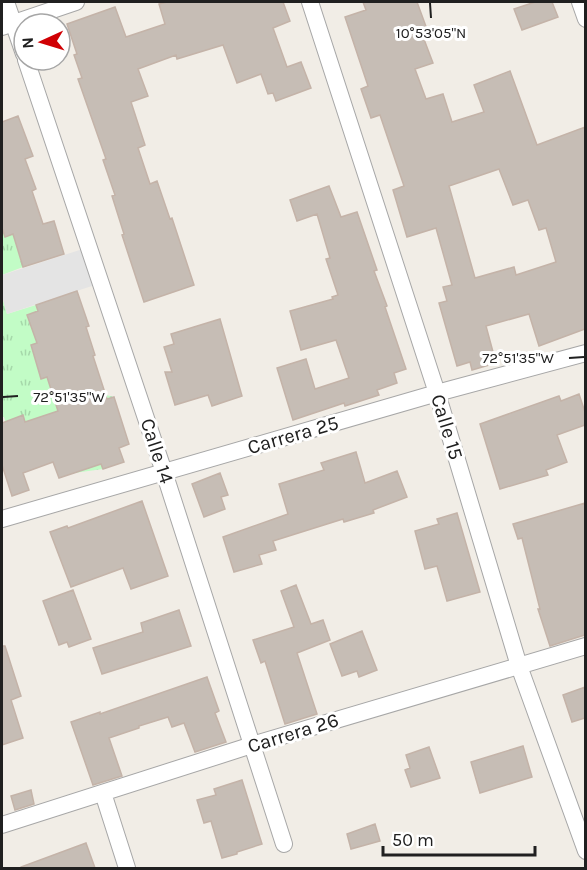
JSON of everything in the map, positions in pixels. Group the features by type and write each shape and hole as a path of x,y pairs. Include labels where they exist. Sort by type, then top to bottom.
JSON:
{"street":[{"path":"6,2 8,25 76,2"},
{"name":"Calle 15","path":"310,2 437,393 519,666 585,851"},
{"path":"580,2 585,19"},
{"name":"Calle 14","path":"30,72 164,472 284,844"},
{"name":"Carrera 25","path":"2,519 437,393 585,353"},
{"name":"Carrera 26","path":"2,825 252,744 585,646"},
{"path":"103,793 127,868"}],"green space":[{"path":"2,228 5,237 13,234 23,267 2,275"},
{"path":"2,296 7,314 36,305 38,311 27,315 46,341 31,345 41,379 47,377 58,411 106,395 114,397 72,411 97,450 103,469 74,473 25,422 23,415 11,420 11,439 4,417 2,417"}],"shaded area":[{"path":"89,247 101,283 7,314 2,296 2,275"}],"building":[{"path":"167,2 283,2 290,21 273,28 287,67 301,62 311,88 276,101 273,93 268,94 261,74 237,83 223,45 177,59 176,55 138,69 148,96 131,102 145,145 138,148 150,184 157,181 194,285 144,302 122,235 124,234 112,196 115,195 103,160 106,159 78,79 82,78 74,55 77,54 72,39 72,22 115,7 126,37 165,24 159,4"},
{"path":"363,2 417,2 428,32 422,34 433,63 415,69 426,99 443,94 452,122 484,112 474,85 510,71 537,145 585,127 585,329 539,346 529,314 486,326 496,363 472,370 470,362 457,366 439,303 447,301 443,287 452,285 436,228 407,237 393,190 404,186 380,115 371,118 361,89 368,86 345,17 366,10","holes":["499,169 513,205 528,200 539,230 546,228 556,262 516,275 514,267 475,278 449,186"]},
{"path":"535,2 552,2 558,17 522,30 514,9"},
{"path":"18,116 33,156 25,159 36,189 32,191 43,224 54,221 64,254 23,267 13,234 5,237 2,228 2,122"},
{"path":"329,186 341,217 357,212 377,270 374,271 406,369 394,373 397,383 377,390 379,395 345,406 344,403 293,420 277,368 306,359 315,389 349,378 336,340 301,350 290,311 333,299 332,297 338,295 326,259 330,258 317,214 297,221 290,200"},
{"path":"77,291 89,326 86,327 95,355 93,356 107,399 114,397 129,444 119,448 124,462 103,469 101,464 59,478 53,462 23,473 29,490 12,496 2,465 2,423 23,415 25,422 58,411 47,377 41,379 31,345 37,343 27,315 38,311 36,305"},
{"path":"220,319 242,396 212,406 208,395 175,405 165,372 172,372 164,347 174,344 171,334"},
{"path":"579,394 585,412 585,425 557,435 567,462 546,470 548,475 500,489 480,424 559,396 561,401"},
{"path":"356,452 365,483 397,471 407,497 373,510 374,513 344,522 343,519 273,541 276,550 259,555 262,564 234,572 223,537 288,514 279,484 324,470 321,463"},
{"path":"220,473 228,495 221,497 225,509 204,517 192,484"},
{"path":"142,501 168,576 131,589 123,568 71,587 50,532 67,526 68,528"},
{"path":"585,503 585,635 550,646 538,609 540,609 522,538 518,539 513,524"},
{"path":"457,513 480,592 447,601 437,566 425,569 415,531 439,524 437,519"},
{"path":"296,585 311,624 323,620 330,640 297,653 317,714 285,724 265,661 261,663 253,640 294,627 281,591"},
{"path":"73,590 91,639 69,647 67,642 59,645 43,601"},
{"path":"179,610 191,646 102,674 93,648 143,632 141,623"},
{"path":"362,631 377,670 359,677 357,671 342,676 330,644"},
{"path":"2,646 5,646 21,696 11,700 23,738 2,745"},
{"path":"207,677 219,711 215,713 226,742 195,752 184,723 172,727 168,717 139,726 139,728 109,738 122,776 93,785 71,722"},
{"path":"585,687 585,718 572,722 563,695"},
{"path":"523,746 532,777 480,793 471,762"},
{"path":"429,747 440,778 411,787 405,770 410,768 406,755"},
{"path":"242,780 262,844 222,858 211,821 204,823 197,800 216,795 214,789"},
{"path":"31,790 34,804 15,810 11,796"},
{"path":"375,824 380,841 351,849 347,834"},
{"path":"86,843 95,868 21,868 21,867"}]}
